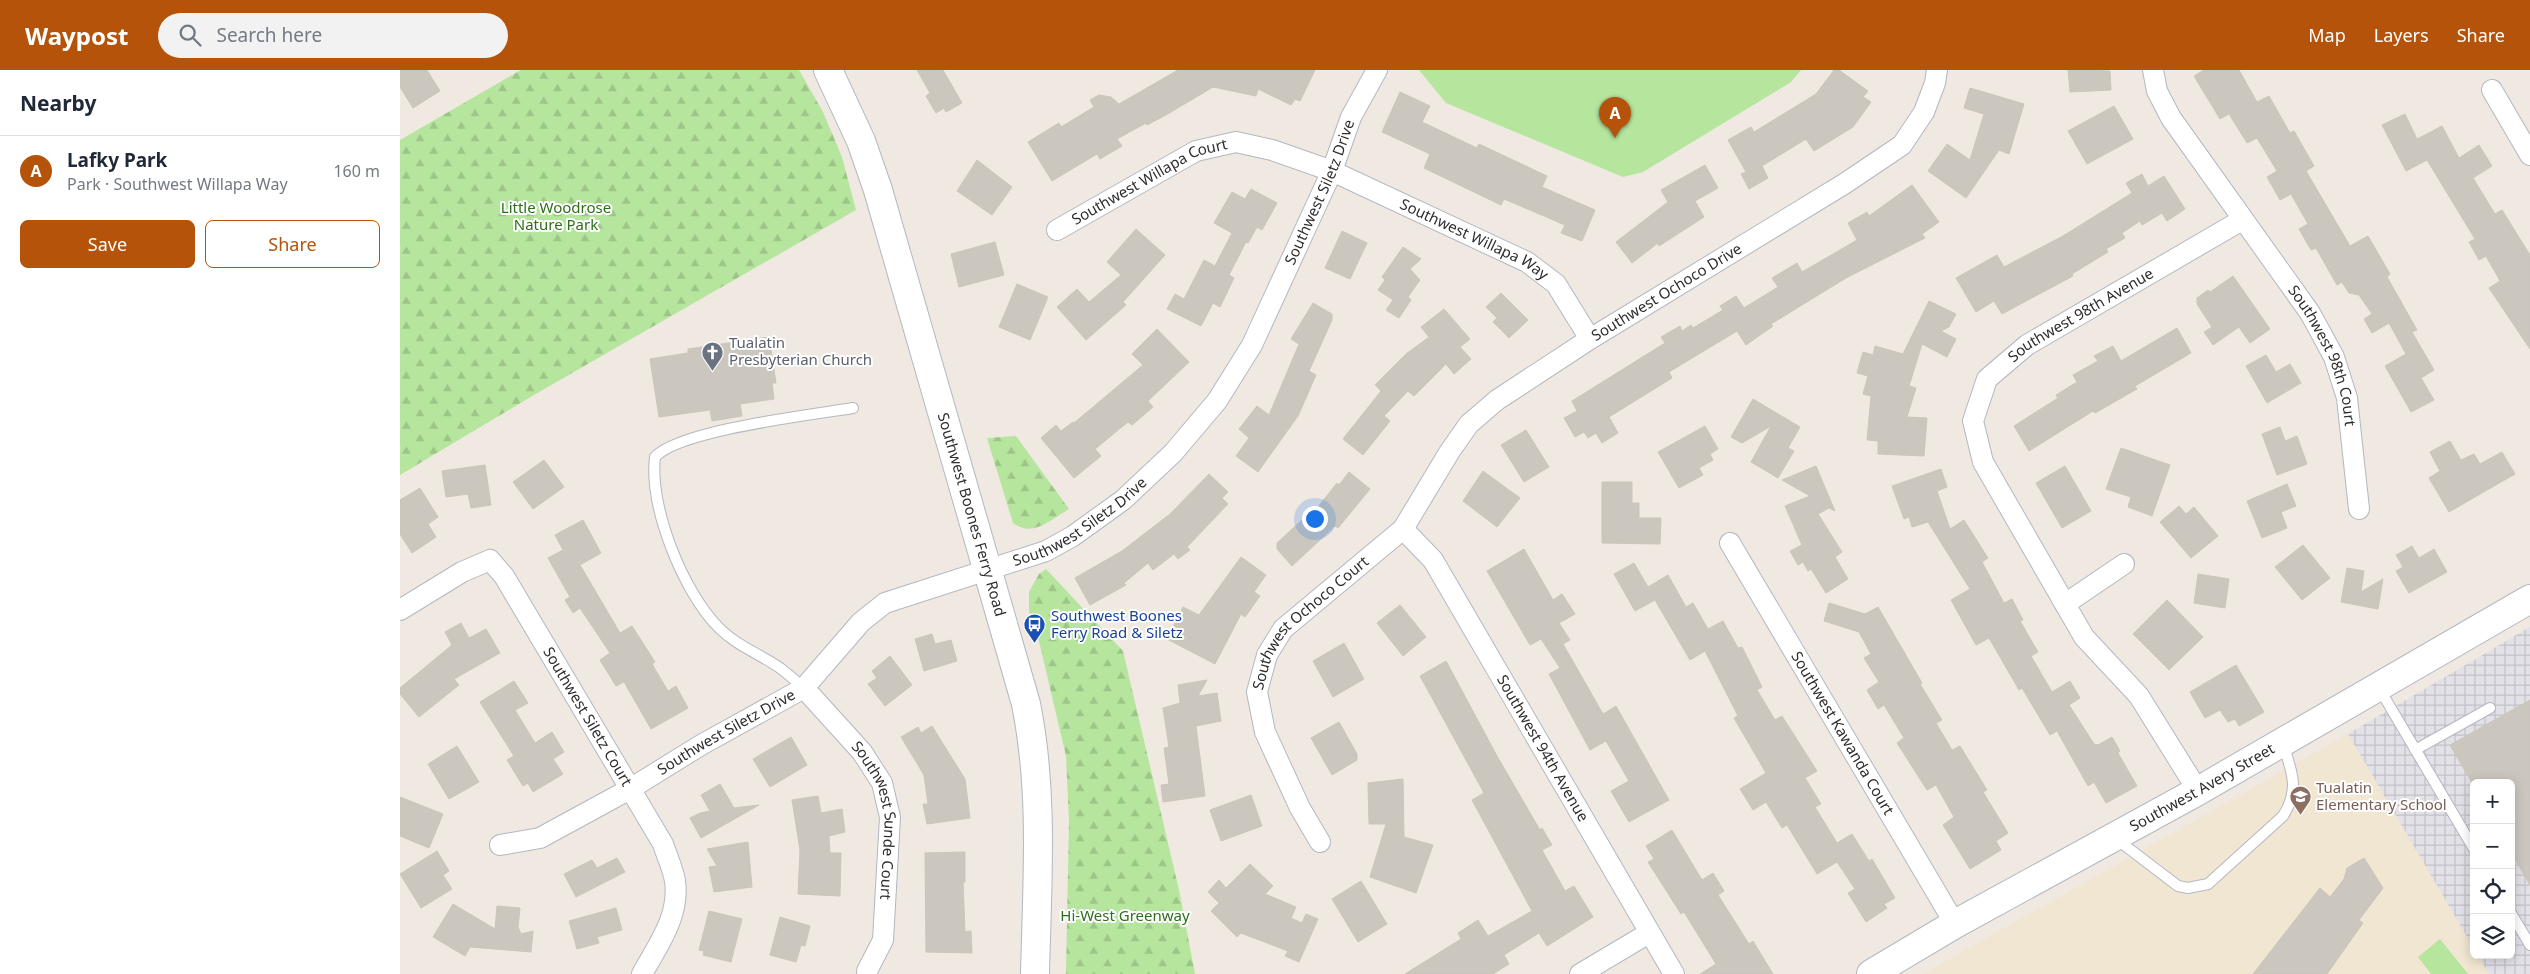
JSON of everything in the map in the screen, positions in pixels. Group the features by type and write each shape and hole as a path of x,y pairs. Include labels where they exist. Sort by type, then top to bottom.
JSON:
{"main road":[{"name":"Southwest Boones Ferry Road","path":"828,70 861,141 878,190 986,572 1020,683 1034,755 1038,803 1035,974"},
{"name":"Southwest Avery Street","path":"1871,974 1955,924 2198,791 2530,599"}],"street":[{"name":"Southwest Siletz Drive","path":"500,845 540,838 630,789 701,745 804,688 861,622 884,603 920,590 986,572 1046,551 1073,536 1123,500 1173,453 1217,401 1252,345 1332,171 1351,117 1377,70"},
{"name":"Southwest Ochoco Drive","path":"1403,529 1450,451 1469,424 1497,400 1590,339 1844,184 1902,145 1924,112 1935,83 1937,70"},
{"path":"2153,70 2157,91 2171,118 2242,220"},
{"path":"2492,90 2530,155"},
{"name":"Southwest Willapa Court","path":"1057,230 1196,151 1236,142 1272,150 1332,171"},
{"name":"Southwest Willapa Way","path":"1332,171 1527,262 1556,284 1590,339"},
{"name":"Southwest 98th Court","path":"2242,220 2310,313 2334,356 2346,398 2359,509"},
{"name":"Southwest 98th Avenue","path":"2198,791 2139,696 2084,637 1983,462 1973,421 1988,379 2027,344 2242,220"},
{"name":"Southwest Ochoco Court","path":"1320,842 1300,808 1265,732 1258,692 1266,655 1283,629 1403,529"},
{"name":"Southwest 94th Avenue","path":"1403,529 1433,560 1674,974"},
{"name":"Southwest Kawanda Court","path":"1730,543 1955,924"},
{"name":"Southwest Siletz Court","path":"400,610 462,572 490,560 504,576 663,844 675,881 674,910 663,937 642,974"},
{"path":"2065,604 2124,564"},
{"name":"Southwest Sunde Court","path":"804,688 862,752 882,783 890,817 883,940 867,971"},
{"path":"1580,974 1649,933"}],"lane":[{"path":"804,688 780,668 734,641 719,628 701,606 678,566 666,536 653,469 655,456 672,444 703,435 853,408"},
{"path":"2378,687 2470,843"},
{"path":"2415,750 2490,708"},
{"path":"2114,838 2178,886 2188,888 2208,884 2283,816 2290,804 2294,791 2293,778 2283,742"},
{"path":"2512,914 2530,945"}],"shaded area":[{"path":"2530,627 2530,974 2488,974 2479,959 2515,959 2515,779 2470,779 2470,942 2348,734"},
{"name":"Tualatin Elementary School","path":"2348,734 2470,942 2470,959 2480,959 2489,974 1923,974"}],"green space":[{"name":"Little Woodrose Nature Park","path":"521,70 799,70 823,112 842,157 856,210 539,392 400,475 400,140"},
{"path":"1419,70 1801,70 1791,82 1643,172 1623,177 1446,103"},
{"path":"1016,436 1069,509 1041,526 1028,529 1013,523 987,438"},
{"name":"Hi-West Greenway","path":"1046,569 1123,651 1179,890 1195,974 1066,974 1069,820 1066,756 1039,641 1029,612 1029,592 1039,574"},
{"path":"2440,939 2468,974 2431,974 2418,957"}],"building":[{"path":"400,70 427,70 440,91 413,108 400,87"},
{"path":"917,70 943,70 962,103 946,112 944,108 936,113 926,96 930,93"},
{"path":"1178,70 1315,70 1300,101 1295,99 1291,105 1258,89 1256,96 1213,87 1166,115 1147,125 1146,123 1117,139 1122,146 1100,159 1097,154 1052,181 1028,142 1059,123 1061,127 1094,107 1090,100 1099,95 1111,97 1119,104"},
{"path":"1834,70 1839,70 1868,91 1863,97 1871,102 1853,127 1814,151 1806,139 1762,166 1768,178 1749,189 1741,174 1746,172 1728,140 1751,127 1754,132 1816,94"},
{"path":"2068,70 2110,71 2111,90 2070,92"},
{"path":"2204,70 2239,70 2257,102 2269,96 2290,133 2294,131 2314,166 2306,171 2350,246 2368,236 2390,274 2387,277 2417,330 2412,332 2434,370 2421,378 2434,400 2411,412 2385,366 2406,354 2389,323 2372,333 2364,319 2372,314 2359,295 2349,293 2342,282 2337,285 2316,248 2311,250 2299,229 2308,224 2291,194 2280,200 2267,177 2277,171 2257,138 2247,143 2229,114 2220,119 2194,76"},
{"path":"1970,88 2024,104 2009,154 1999,150 1966,198 1928,171 1947,144 1970,160 1984,114 1964,108"},
{"path":"1400,92 1430,106 1422,122 1477,148 1479,144 1547,176 1542,187 1595,210 1582,241 1561,233 1565,225 1504,199 1501,205 1424,168 1430,154 1382,132"},
{"path":"2114,106 2133,139 2087,164 2068,131"},
{"path":"2405,114 2417,139 2442,126 2459,158 2479,145 2492,166 2473,178 2495,214 2502,210 2530,255 2530,349 2489,288 2500,281 2486,256 2479,260 2469,242 2475,239 2427,160 2406,171 2382,125"},
{"path":"977,160 1012,187 992,215 957,191"},
{"path":"1705,165 1718,188 1695,201 1704,217 1659,246 1658,243 1632,263 1616,242 1668,202 1661,190"},
{"path":"2142,174 2148,186 2164,176 2185,209 2167,221 2162,213 2142,225 2140,221 2122,233 2125,238 2106,249 2108,252 2072,274 2073,276 2002,314 1994,301 1976,312 1956,278 1997,255 2004,267 2063,236 2132,193 2126,183"},
{"path":"1912,185 1939,222 1922,234 1925,238 1846,278 1771,324 1773,326 1746,345 1737,331 1669,372 1672,378 1609,417 1618,433 1602,443 1596,433 1588,438 1584,432 1575,437 1564,418 1577,411 1572,401 1665,343 1661,337 1680,326 1682,331 1691,325 1693,328 1723,310 1720,306 1736,296 1744,308 1778,287 1772,278 1797,263 1802,272 1857,240 1848,223 1867,212 1869,216"},
{"path":"1251,189 1277,203 1262,230 1257,227 1248,243 1246,242 1229,275 1234,278 1220,307 1213,303 1201,326 1167,309 1175,294 1184,299 1204,260 1215,266 1232,233 1214,223 1232,192 1245,199"},
{"path":"1136,229 1165,255 1123,302 1126,305 1086,340 1057,307 1077,289 1089,302 1121,275 1107,262"},
{"path":"1342,231 1367,243 1350,279 1325,268"},
{"path":"995,242 1004,275 959,287 951,254"},
{"path":"1403,247 1421,259 1410,269 1420,280 1408,297 1411,300 1399,318 1386,310 1393,300 1378,290 1385,280 1382,277"},
{"path":"2233,276 2270,329 2250,343 2239,327 2213,345 2204,332 2212,327 2197,304 2197,298 2208,290 2210,292"},
{"path":"1017,284 1048,297 1030,340 999,327"},
{"path":"1501,293 1528,320 1509,338 1493,322 1497,318 1486,307"},
{"path":"1929,301 1956,314 1949,327 1941,331 1956,339 1947,357 1922,344 1909,386 1916,388 1907,417 1927,418 1924,456 1878,454 1878,441 1867,440 1871,396 1863,394 1868,376 1857,373 1863,352 1873,355 1875,346 1903,354"},
{"path":"1313,303 1332,314 1332,320 1309,371 1316,375 1298,416 1258,472 1236,456 1249,438 1239,429 1257,406 1269,415 1299,344 1291,339"},
{"path":"1444,309 1470,339 1460,347 1471,359 1454,374 1446,364 1414,396 1408,391 1384,416 1390,421 1363,455 1343,439 1381,391 1375,385 1406,354 1429,337 1421,327"},
{"path":"2177,328 2191,353 2135,386 2137,389 2095,413 2093,411 2029,451 2014,426 2058,398 2056,395 2077,382 2073,375 2098,361 2094,356 2113,346 2121,361"},
{"path":"1157,329 1189,362 1148,401 1153,407 1132,425 1128,422 1095,449 1101,456 1074,478 1041,438 1056,425 1061,431 1074,423 1143,365 1132,354"},
{"name":"Tualatin Presbyterian Church","path":"769,337 776,383 772,383 774,399 740,404 742,416 712,421 710,410 659,417 650,359 688,353 688,349"},
{"path":"2266,355 2276,372 2290,364 2301,383 2267,403 2246,366"},
{"path":"1753,399 1800,427 1788,448 1794,451 1778,478 1751,462 1771,426 1742,443 1731,437"},
{"path":"1705,426 1718,449 1710,454 1713,460 1699,468 1703,475 1679,488 1658,452"},
{"path":"2280,427 2285,441 2297,436 2307,464 2277,475 2262,434"},
{"path":"1526,430 1549,467 1524,482 1501,445"},
{"path":"2450,441 2461,460 2474,454 2480,464 2502,452 2515,474 2449,512 2429,478 2440,471 2430,452"},
{"path":"2121,448 2170,465 2152,516 2128,507 2131,497 2106,489"},
{"path":"544,460 564,487 533,509 513,482"},
{"path":"485,465 491,505 471,508 468,494 446,497 442,471"},
{"path":"1816,466 1835,511 1829,508 1818,514 1842,552 1835,557 1848,579 1826,593 1811,569 1808,571 1803,562 1798,565 1790,551 1802,545 1785,506 1810,496 1782,480"},
{"path":"2065,466 2091,511 2062,528 2036,483"},
{"path":"1941,469 1947,487 1937,491 1950,529 1964,520 1988,558 1982,562 2004,603 2012,599 2023,620 2020,621 2038,652 2031,656 2052,692 2070,681 2080,698 2069,705 2094,744 2098,745 2112,737 2120,751 2118,753 2137,786 2106,803 2094,782 2088,786 2057,731 2050,735 2022,688 2019,690 1989,638 1976,645 1951,600 1970,589 1928,522 1912,527 1909,517 1904,519 1892,486"},
{"path":"1483,471 1520,498 1497,527 1463,501"},
{"path":"1349,472 1370,489 1338,528 1335,526 1292,566 1277,549 1277,543 1303,519 1306,522 1337,483 1339,485"},
{"path":"1209,474 1228,492 1222,498 1228,504 1187,547 1190,550 1178,559 1174,554 1153,570 1148,563 1124,583 1126,585 1090,605 1075,578 1122,551 1170,514"},
{"path":"1602,482 1632,482 1632,503 1639,503 1639,518 1661,518 1660,544 1602,543"},
{"path":"2287,484 2296,506 2281,512 2287,528 2262,538 2247,501"},
{"path":"420,488 438,517 428,524 436,537 412,553 400,534 400,500"},
{"path":"2179,506 2186,514 2194,507 2218,536 2191,558 2160,522"},
{"path":"583,520 601,553 580,565 620,633 632,626 655,662 652,664 668,691 676,686 688,708 651,729 624,682 616,686 600,660 610,653 580,608 573,613 565,600 570,597 548,558 563,550 555,535"},
{"path":"2303,545 2330,578 2302,600 2275,567"},
{"path":"2412,546 2419,558 2434,549 2447,572 2409,593 2396,571 2403,567 2396,555"},
{"path":"1524,549 1553,600 1562,594 1575,614 1559,623 1570,640 1563,644 1603,714 1616,706 1669,800 1629,822 1611,791 1629,781 1606,741 1590,750 1549,674 1560,668 1541,639 1530,645 1487,571"},
{"path":"1241,557 1266,575 1254,592 1260,596 1245,617 1241,614 1215,664 1167,639 1183,607 1199,615"},
{"path":"1634,563 1648,587 1668,575 1686,607 1693,603 1708,629 1723,621 1738,648 1742,647 1762,687 1757,690 1775,720 1782,716 1817,771 1805,778 1821,804 1815,807 1837,843 1852,834 1869,861 1872,859 1895,898 1884,904 1887,908 1866,922 1848,893 1855,889 1837,862 1817,874 1787,825 1782,828 1766,802 1753,810 1740,789 1766,773 1734,718 1738,716 1705,651 1690,660 1655,600 1635,611 1614,574"},
{"path":"2347,568 2364,571 2361,592 2383,579 2378,609 2341,602"},
{"path":"2198,574 2229,579 2225,608 2194,603"},
{"path":"2167,600 2203,637 2169,670 2133,634"},
{"path":"1829,603 1865,614 1878,607 1942,720 1936,723 1952,750 1960,746 1987,790 1983,792 2008,833 1996,841 2001,850 1970,869 1943,825 1954,817 1936,785 1927,790 1897,743 1904,738 1884,705 1878,709 1867,690 1879,682 1864,658 1871,654 1859,632 1824,621"},
{"path":"1400,605 1426,637 1403,656 1377,623"},
{"path":"461,623 469,638 486,629 500,653 454,679 459,685 419,717 400,694 400,688 452,645 445,632"},
{"path":"932,634 935,644 951,640 957,661 924,671 915,639"},
{"path":"1344,643 1364,679 1333,697 1313,661"},
{"path":"890,656 912,685 885,706 868,684 877,678 872,671"},
{"path":"1446,661 1497,756 1540,830 1542,828 1552,845 1542,850 1565,891 1574,886 1593,917 1547,946 1539,933 1504,955 1509,964 1493,974 1405,974 1461,939 1458,933 1478,920 1488,936 1532,911 1472,800 1484,793 1420,676"},
{"path":"2236,665 2264,712 2239,726 2235,719 2228,722 2220,710 2205,718 2190,692"},
{"path":"1207,680 1198,696 1217,693 1221,721 1196,726 1205,796 1163,802 1161,785 1169,784 1164,748 1169,747 1163,708 1180,703 1178,685"},
{"path":"514,681 528,703 515,710 535,743 552,732 564,752 553,759 563,774 533,792 528,783 523,786 507,760 514,756 480,702"},
{"path":"2530,700 2530,885 2515,859 2515,779 2470,780 2450,745"},
{"path":"1339,722 1357,754 1357,760 1332,775 1311,738"},
{"path":"932,726 965,779 970,818 927,824 923,804 928,804 924,775 901,737 918,727 921,733"},
{"path":"791,737 807,765 770,787 753,759"},
{"path":"457,746 479,782 449,799 428,764"},
{"path":"1403,779 1404,837 1433,845 1416,893 1370,877 1386,824 1369,824 1368,783"},
{"path":"720,784 734,808 759,805 701,838 690,818 710,811 701,795"},
{"path":"1251,795 1262,826 1221,841 1210,810"},
{"path":"818,796 821,813 842,809 845,832 829,836 830,853 841,853 840,896 798,894 800,850 792,800"},
{"path":"400,797 443,814 429,848 400,836"},
{"path":"1672,830 1702,880 1713,873 1724,891 1718,895 1749,944 1753,941 1773,974 1700,974 1716,964 1684,912 1681,914 1648,862 1654,859 1646,846"},
{"path":"748,842 752,887 714,892 709,867 717,866 707,849"},
{"path":"437,851 449,871 443,875 452,889 421,908 400,874"},
{"path":"965,852 965,882 963,882 965,932 971,931 972,953 926,952 925,853"},
{"path":"617,858 625,872 576,897 564,874 592,860 597,868"},
{"path":"2364,858 2383,888 2359,920 2363,923 2327,974 2253,974 2320,888 2330,897 2344,879 2347,868"},
{"path":"1250,864 1273,886 1265,894 1296,907 1291,918 1302,923 1306,914 1318,919 1299,962 1285,956 1288,951 1241,933 1237,937 1211,911 1219,903 1208,892 1219,880 1226,888"},
{"path":"1361,881 1387,924 1358,942 1332,899"},
{"path":"453,904 495,929 497,906 520,908 518,927 521,934 533,931 531,952 470,947 465,956 433,937"},
{"path":"616,908 622,930 597,937 599,943 577,949 569,921"},
{"path":"709,911 742,919 731,962 703,955 704,951 699,950"},
{"path":"780,917 810,926 805,946 801,945 796,962 770,955"}],"place":[{"name":"Lafky Park","path":"1615,138"},
{"name":"Tualatin Presbyterian Church","path":"713,371"},
{"name":"Southwest Boones Ferry Road & Siletz","path":"1035,644"},
{"name":"Tualatin Elementary School","path":"2300,816"}]}
